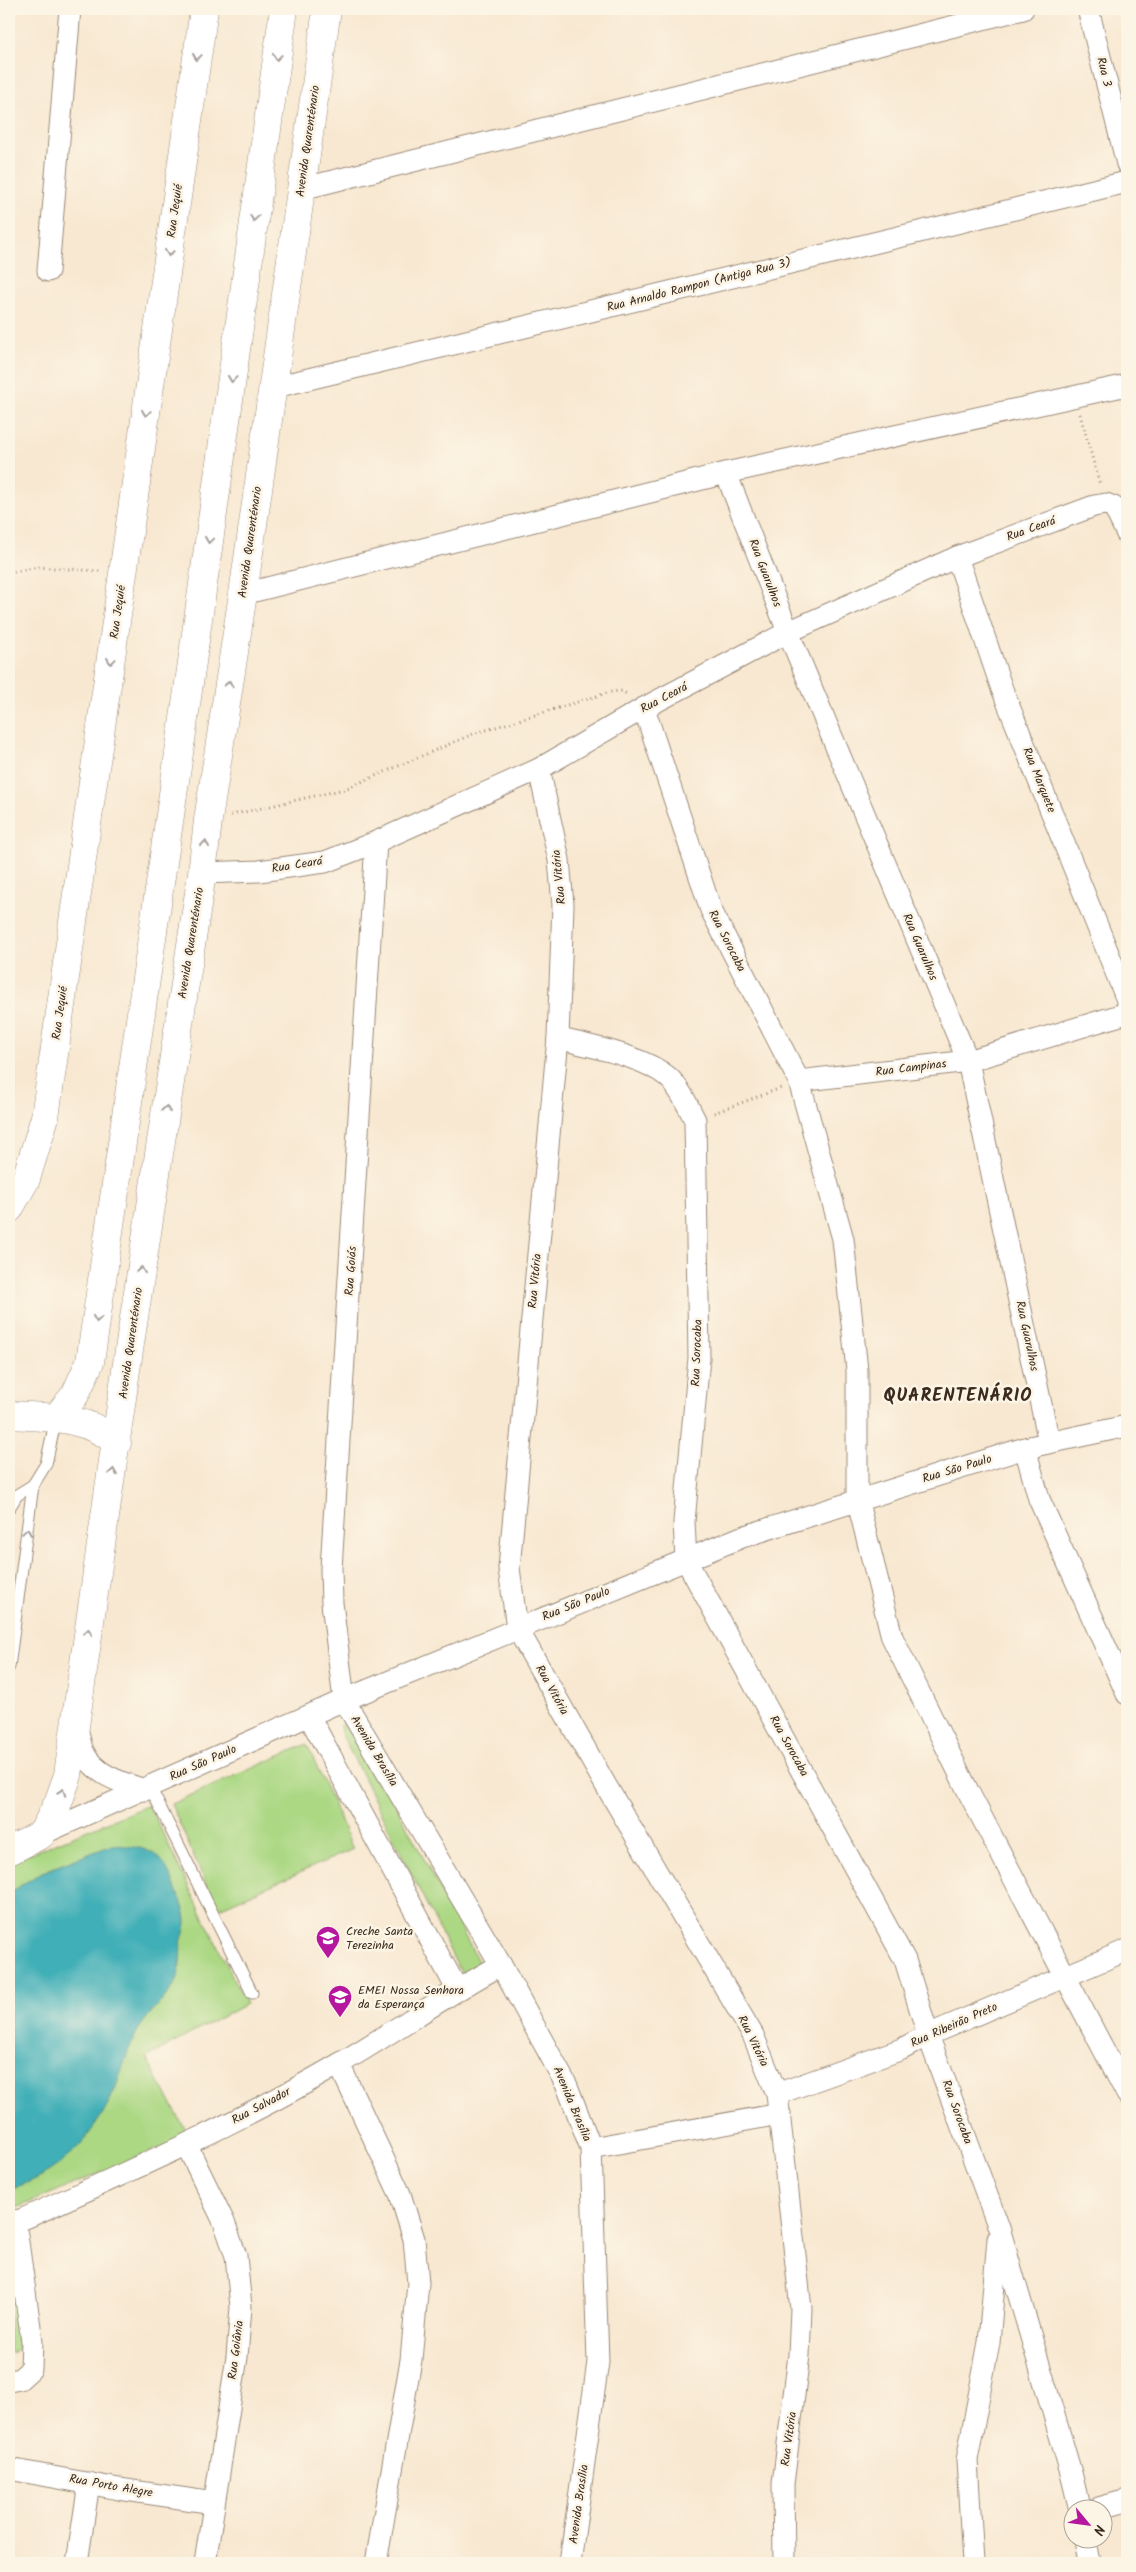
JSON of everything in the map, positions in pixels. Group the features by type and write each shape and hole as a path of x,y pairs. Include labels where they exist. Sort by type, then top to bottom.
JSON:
{"main road":[{"name":"Rua Jequié","path":"9,1209 26,1179 45,1118 204,9"},
{"path":"56,1418 75,1395 90,1362 183,726 284,9"},
{"name":"Avenida Quarenténario","path":"42,1834 58,1803 68,1775 126,1370 202,874 208,820 243,594 271,388 328,9"},
{"path":"9,1415 56,1418 99,1430 117,1443"},
{"path":"9,1849 42,1834"}],"street":[{"path":"48,271 70,9"},
{"path":"301,189 1023,9"},
{"name":"Rua 3","path":"1088,9 1127,164"},
{"name":"Rua Arnaldo Rampon (Antiga Rua 3)","path":"271,388 1127,182"},
{"path":"243,594 726,472 1127,385"},
{"name":"Rua Guarulhos","path":"726,472 788,632 968,1061 1049,1442"},
{"name":"Rua Ceará","path":"202,874 259,871 325,862 376,842 538,770 644,708 788,632 957,557 1094,506 1112,508"},
{"path":"1112,508 1127,534"},
{"name":"Rua Marquete","path":"957,557 1002,688 1127,1000"},
{"name":"Rua Sorocaba","path":"644,708 711,910 799,1081 843,1240 857,1370 857,1499 892,1637 970,1795 1127,2094"},
{"name":"Rua Vitória","path":"538,770 559,860 563,905 558,1038 508,1568 517,1628 605,1784 753,2035 779,2104 801,2309 800,2355 782,2484 784,2563"},
{"name":"Rua Goiás","path":"344,1700 332,1603 331,1569 376,842"},
{"name":"Rua Campinas","path":"799,1081 968,1061 1127,1013"},
{"name":"Rua Sorocaba","path":"558,1038 638,1060 668,1078 686,1103 695,1120 699,1358 684,1522 686,1560 905,1960 928,2035 999,2228 1078,2500"},
{"name":"Rua São Paulo","path":"42,1834 148,1789 344,1700 742,1537 857,1499 1025,1448 1127,1426"},
{"path":"1025,1448 1039,1500 1127,1694"},
{"name":"Avenida Brasília","path":"344,1700 501,1965 567,2086 591,2148 598,2362 570,2563"},
{"path":"309,1716 457,1989"},
{"path":"75,1721 83,1751 93,1765 106,1775 148,1789"},
{"name":"Rua Ribeirão Preto","path":"591,2148 779,2104 902,2049 928,2035 1127,1950"},
{"name":"Rua Salvador","path":"12,2222 187,2146 339,2064 457,1989 501,1965"},
{"path":"339,2064 400,2194 414,2239 418,2283 411,2360 376,2563"},
{"name":"Rua Goiânia","path":"187,2146 224,2222 236,2256 241,2307 237,2357 205,2563"},
{"path":"9,2381 20,2379 31,2369 32,2350 12,2222"},
{"path":"973,2563 967,2460 988,2342 999,2228"},
{"name":"Rua Porto Alegre","path":"9,2468 89,2483 214,2502"},
{"path":"77,2563 89,2483"},
{"path":"1114,2504 1127,2500"},
{"path":"1087,2550 1089,2563"}],"lane":[{"path":"9,1668 33,1485 46,1464 56,1418"},
{"path":"9,1508 17,1495 33,1485"},
{"path":"148,1789 252,1993"}],"path":[{"path":"1076,396 1112,508"},
{"path":"9,573 38,567 123,573"},
{"path":"208,820 308,799 345,789 473,734 610,692 622,691 644,708"},
{"path":"695,1120 799,1081"}],"green space":[{"path":"346,1721 352,1723 478,1961 478,1967 465,1974 458,1967 341,1733 340,1726"},
{"path":"307,1744 353,1849 217,1909 171,1804"},
{"path":"149,1805 246,2004 146,2058 189,2136 9,2211 9,1862"},
{"path":"9,2248 13,2251 22,2346 12,2353 9,2352"}],"water":[{"path":"112,1845 137,1848 154,1854 166,1867 171,1877 186,1918 181,1944 178,1978 139,2028 107,2106 86,2138 59,2164 44,2174 27,2183 9,2189 9,1893 42,1872"}],"place":[{"name":"Creche Santa Terezinha","path":"328,1959"},
{"name":"EMEI Nossa Senhora da Esperança","path":"340,2018"}],"district":[{"name":"QUARENTENÁRIO","path":"958,1396"}]}
